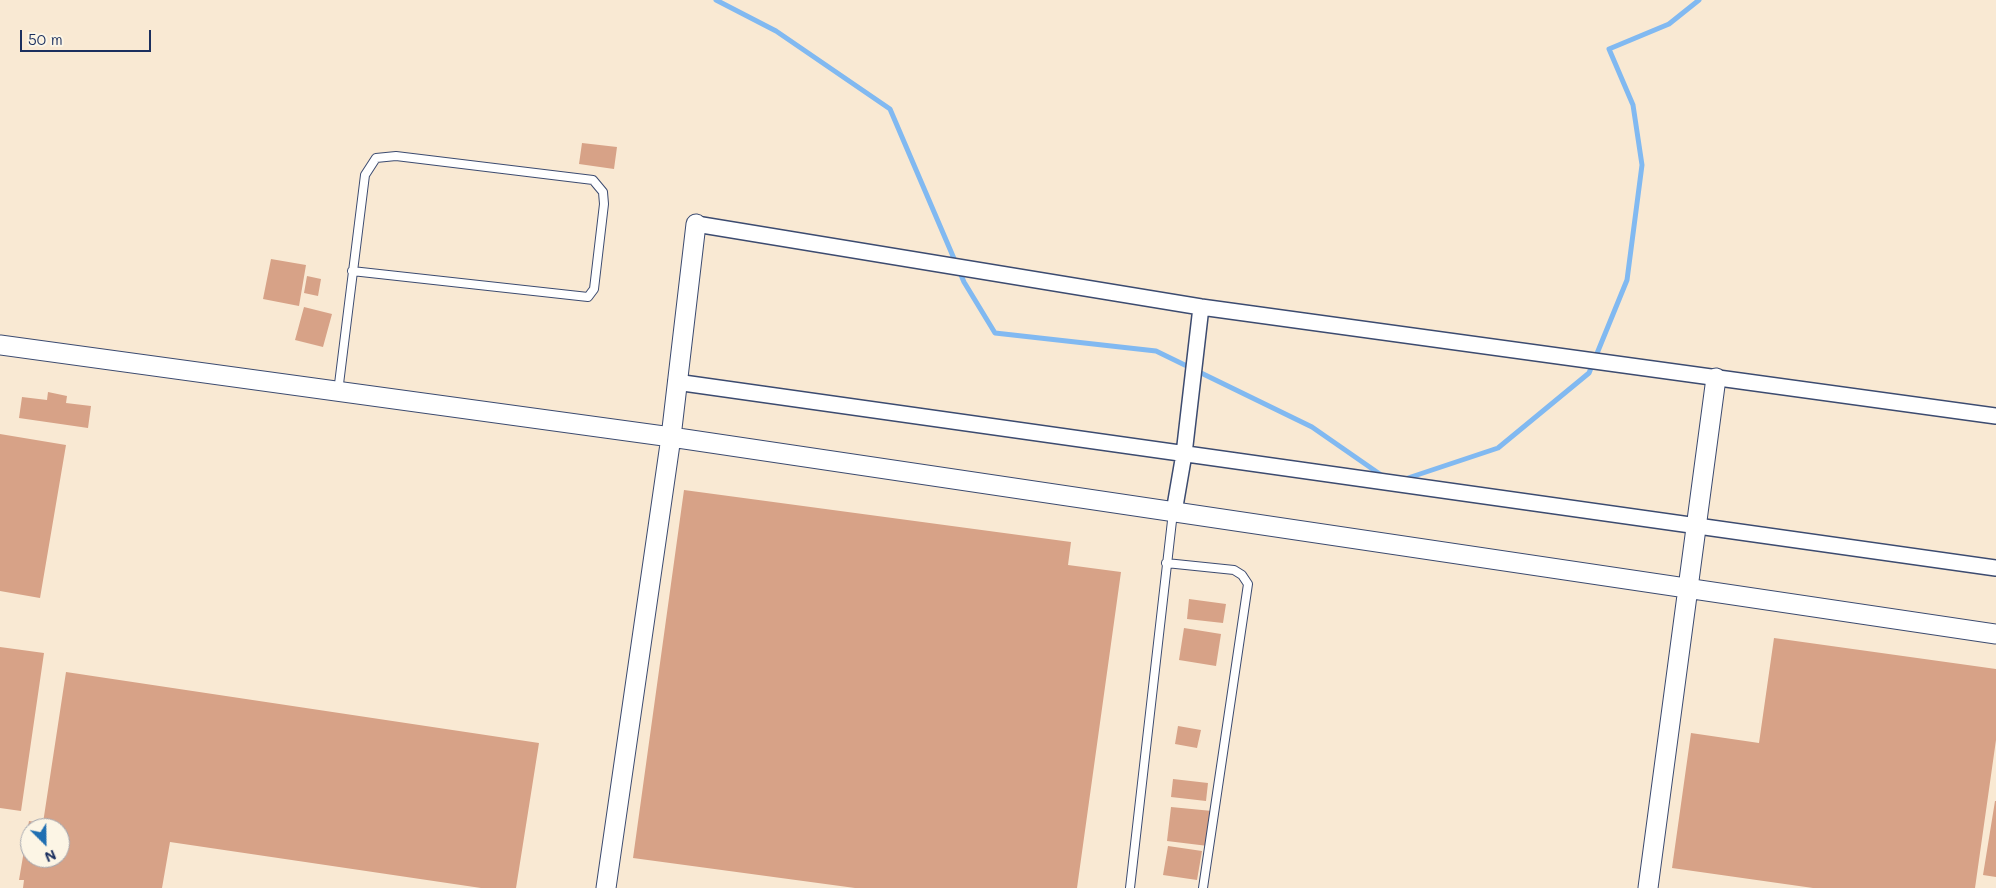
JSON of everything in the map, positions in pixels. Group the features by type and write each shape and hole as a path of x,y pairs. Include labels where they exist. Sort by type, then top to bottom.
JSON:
{"street":[{"path":"606,888 671,437 696,224 1201,307 1996,416"},
{"path":"1173,512 1184,454 1201,307"},
{"path":"0,345 671,437 1996,634"},
{"path":"1648,888 1716,378"},
{"path":"676,382 1996,568"}],"lane":[{"path":"338,392 352,270 366,175 376,158 396,156 593,180 603,192 604,204 594,289 588,298 352,270"},
{"path":"1130,888 1173,512"},
{"path":"1166,563 1223,567 1242,574 1248,584 1203,888"}],"building":[{"path":"582,143 617,147 614,169 579,164"},
{"path":"271,259 306,265 299,306 263,299"},
{"path":"307,276 321,279 318,296 304,293"},
{"path":"304,307 332,314 323,347 295,340"},
{"path":"48,392 67,396 66,403 91,406 88,428 19,418 22,397 47,400"},
{"path":"0,434 66,445 40,598 0,591"},
{"path":"684,490 1071,542 1068,565 1121,572 1077,888 855,888 633,858"},
{"path":"1189,599 1226,604 1223,623 1187,619"},
{"path":"1184,628 1221,634 1216,666 1179,660"},
{"path":"1774,638 1996,669 1996,740 1975,888 1813,888 1672,868 1691,733 1759,743"},
{"path":"0,647 44,653 21,811 0,808"},
{"path":"66,672 539,743 516,888 481,888 170,842 162,888 23,888 24,880 19,880 21,868 70,868 70,818 44,818"},
{"path":"1178,726 1201,730 1197,748 1175,744"},
{"path":"1173,779 1208,783 1206,801 1171,797"},
{"path":"1996,801 1996,877 1983,875"},
{"path":"1171,807 1212,811 1208,846 1167,841"},
{"path":"1168,846 1202,851 1197,880 1163,875"}],"waterway":[{"path":"716,0 776,31 890,109 964,282 995,333 1156,351 1312,427 1384,477"},
{"path":"1402,480 1498,448 1589,373 1627,280 1642,165 1633,105 1609,49 1669,24 1699,0"}]}
